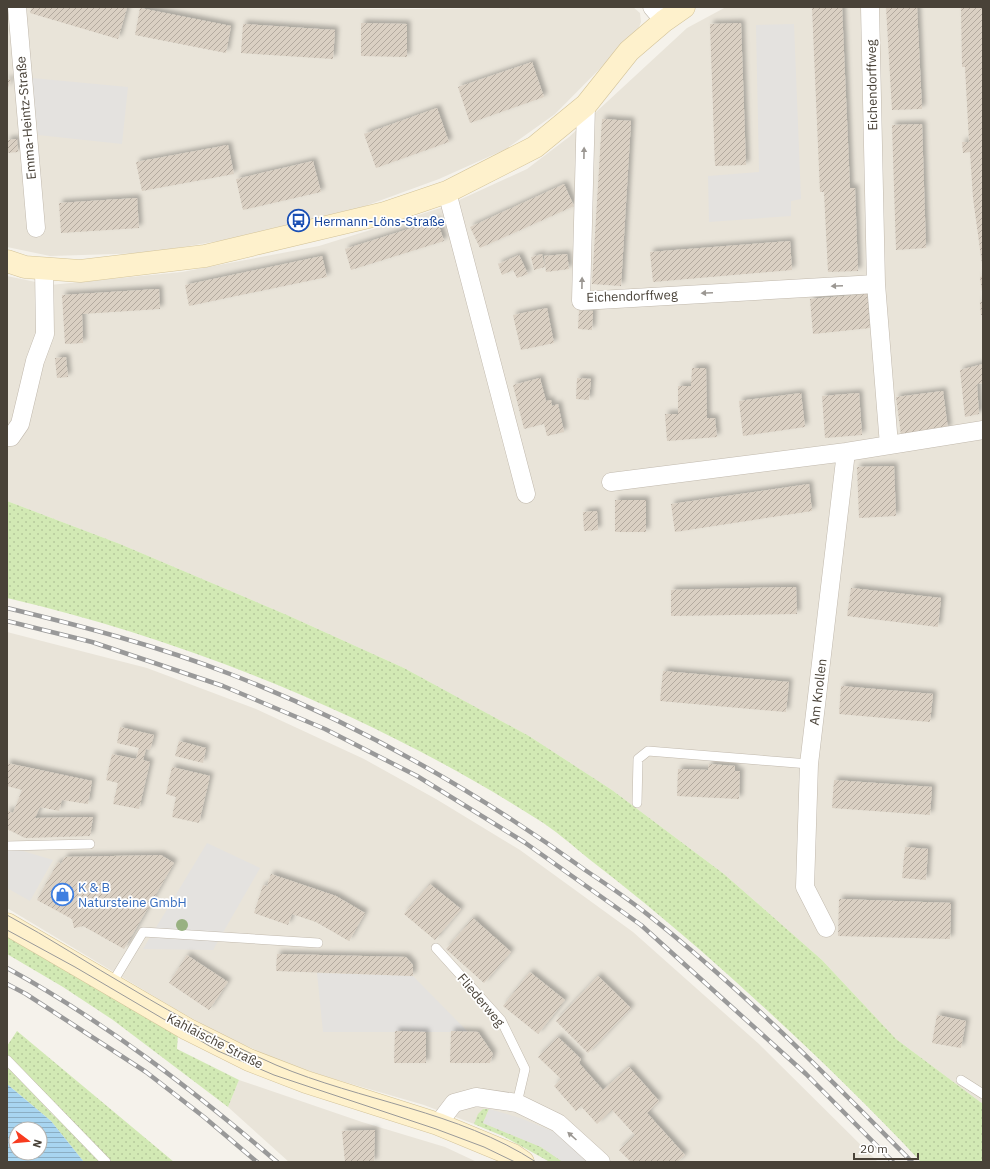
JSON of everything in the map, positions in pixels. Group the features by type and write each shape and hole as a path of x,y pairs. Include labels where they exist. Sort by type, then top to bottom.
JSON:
{"main road":[{"path":"7,261 25,267 80,272 205,256 386,213 447,192 535,148 586,105 658,14 684,7"},
{"name":"Kahlaische Straße","path":"7,924 187,1029 249,1060 306,1082 438,1124 513,1155 524,1162"}],"street":[{"name":"Emma-Heintz-Straße","path":"17,7 36,228"},
{"name":"Eichendorffweg","path":"870,7 876,284 889,445"},
{"name":"Eichendorffweg","path":"586,105 581,301 876,284"},
{"path":"447,192 526,494"},
{"path":"7,437 11,437 20,424 35,361 45,334 44,268"},
{"path":"611,482 846,452 983,430"},
{"name":"Am Knollen","path":"826,928 805,887 809,764 846,452"},
{"path":"438,1124 454,1103 476,1097 516,1103 558,1123 601,1162"}],"lane":[{"path":"637,803 638,759 648,751 809,764"},
{"path":"7,846 90,844"},
{"path":"111,985 143,932 318,943"},
{"name":"Fliederweg","path":"436,948 501,1020 525,1069 516,1103"},
{"path":"7,1060 106,1162"},
{"path":"961,1080 983,1094"}],"shaded area":[{"path":"7,7 413,9 633,7 640,13 641,22 638,30 555,114 506,149 439,179 335,217 272,232 147,253 50,256 7,247"},
{"path":"726,7 983,7 983,1104 896,1039 822,960 724,874 612,790 529,736 404,668 287,615 120,544 7,501 7,276 50,285 182,272 319,246 444,207 527,169 569,137 687,28"},
{"path":"794,24 801,199 791,201 791,216 709,222 708,176 759,172 756,25"},
{"path":"32,78 128,87 122,144 38,135"},
{"path":"7,632 147,668 256,709 364,759 436,799 520,850 633,932 759,1044 878,1162 550,1162 503,1136 474,1124 424,1105 317,1074 281,1061 226,1037 177,1010 7,908"},
{"path":"207,843 260,868 213,950 143,949"},
{"path":"7,851 23,851 53,860 30,901 7,888"},
{"path":"317,973 413,976 468,1032 323,1032"},
{"path":"239,1080 362,1122 445,1147 477,1162 289,1162 228,1107"},
{"path":"489,1109 520,1118 557,1133 588,1162 563,1162 541,1147 483,1123"}],"green space":[{"path":"7,501 120,544 287,615 404,668 529,736 612,790 724,874 822,960 896,1039 983,1104 983,1162 921,1162 895,1134 813,1053 685,937 550,828 476,782 413,748 348,716 281,686 144,636 76,615 7,598"},
{"path":"7,935 178,1034 177,1049 239,1080 228,1107 113,1020 63,987 7,954"},
{"path":"17,1031 174,1162 84,1162 51,1121 7,1084 7,1066 54,1116 59,1109 7,1054 7,1046"},
{"path":"483,1109 489,1109 483,1123 541,1147 563,1162 550,1162 503,1136 474,1124 478,1114"}],"water":[{"path":"7,1084 51,1121 84,1162 7,1162"}],"building":[{"path":"32,7 127,8 118,39 30,13"},
{"path":"812,7 842,7 850,188 855,188 858,271 828,272 824,192 820,192"},
{"path":"886,7 917,7 922,109 892,110"},
{"path":"961,7 983,7 983,271 973,198 970,152 963,153 962,142 969,142 965,67 962,67"},
{"path":"140,8 231,26 226,53 135,35"},
{"path":"361,23 407,24 407,57 361,56"},
{"path":"741,23 746,165 715,166 710,24"},
{"path":"243,24 335,30 333,59 241,53"},
{"path":"532,62 544,97 470,123 458,87"},
{"path":"7,78 11,80 7,90"},
{"path":"437,108 449,142 376,168 364,134"},
{"path":"602,119 631,121 621,286 592,284"},
{"path":"922,124 926,248 896,250 892,125"},
{"path":"17,139 18,152 7,153 7,140"},
{"path":"228,145 234,174 142,191 136,162"},
{"path":"313,161 321,192 243,210 236,179"},
{"path":"564,184 574,206 480,248 470,227"},
{"path":"137,198 139,228 61,233 59,203"},
{"path":"437,220 444,241 351,270 345,249"},
{"path":"790,241 792,270 653,282 650,252"},
{"path":"542,254 545,267 534,270 531,257"},
{"path":"567,254 569,269 546,272 544,256"},
{"path":"519,255 528,274 517,278 513,270 502,275 498,264"},
{"path":"322,256 327,277 189,306 185,285"},
{"path":"983,276 983,291 982,291 980,277"},
{"path":"159,289 160,309 82,314 83,343 65,344 62,295"},
{"path":"867,294 870,328 813,334 810,299"},
{"path":"983,301 983,315 981,315 980,302"},
{"path":"547,308 554,343 521,350 513,315"},
{"path":"579,310 593,311 592,330 578,329"},
{"path":"66,357 68,377 57,378 55,358"},
{"path":"983,364 983,383 977,384 979,414 965,417 960,370"},
{"path":"692,368 706,368 707,418 715,418 717,437 667,441 665,414 678,414 678,386 691,386"},
{"path":"540,378 546,401 551,400 552,406 558,404 564,432 547,436 544,424 524,429 513,385"},
{"path":"577,378 591,379 589,400 576,399"},
{"path":"943,391 948,429 901,435 896,397"},
{"path":"801,393 805,427 743,436 739,401"},
{"path":"859,393 862,435 825,438 822,396"},
{"path":"894,466 896,516 859,518 857,467"},
{"path":"809,484 812,511 675,532 671,504"},
{"path":"615,500 646,500 646,532 615,532"},
{"path":"597,511 598,530 584,531 583,512"},
{"path":"796,587 797,614 671,616 671,590"},
{"path":"851,588 941,598 938,627 847,616"},
{"path":"663,671 789,682 786,712 660,701"},
{"path":"841,686 933,694 930,722 839,714"},
{"path":"120,727 154,735 150,750 146,749 143,760 150,762 139,809 113,804 118,783 106,780 112,754 136,759 139,748 117,743"},
{"path":"179,741 206,748 203,763 175,756"},
{"path":"7,763 92,781 88,804 62,800 59,811 40,807 35,818 93,817 90,836 25,838 7,829 7,810 13,813 22,790 7,786"},
{"path":"709,764 735,766 735,771 740,771 739,799 677,796 678,769 708,770"},
{"path":"172,767 210,776 199,823 172,817 176,797 166,794"},
{"path":"834,780 932,787 930,815 832,808"},
{"path":"905,847 928,849 926,880 902,878"},
{"path":"161,855 174,863 124,949 83,926 74,928 72,919 37,900 58,862 61,864 65,857"},
{"path":"271,874 336,896 365,913 349,941 316,922 292,914 288,925 254,913 263,885 267,886"},
{"path":"430,884 461,909 435,940 404,914"},
{"path":"839,899 951,903 950,939 838,936"},
{"path":"473,918 511,952 484,983 446,949"},
{"path":"277,954 406,957 413,965 413,976 276,971"},
{"path":"187,955 228,982 209,1010 169,983"},
{"path":"530,972 565,1000 538,1034 503,1006"},
{"path":"598,976 631,1008 588,1053 556,1021"},
{"path":"937,1015 966,1021 961,1048 932,1043"},
{"path":"395,1031 426,1032 426,1063 394,1063"},
{"path":"451,1031 478,1032 493,1054 490,1063 450,1063"},
{"path":"558,1037 581,1059 579,1063 603,1090 629,1067 659,1101 647,1113 685,1155 677,1162 631,1162 619,1150 635,1135 612,1110 597,1124 581,1106 576,1111 554,1086 561,1079 538,1057"},
{"path":"375,1130 374,1162 345,1162 342,1131"}],"tram line":[{"path":"7,915 167,1010 257,1057 308,1077 442,1118 474,1130 506,1145 536,1162"},
{"path":"7,930 75,967 218,1051 274,1075 436,1129 484,1147 515,1162"}],"railway":[{"path":"7,608 120,637 175,654 230,674 324,714 458,786 544,841 616,891 682,943 717,972 783,1034 912,1162"},
{"path":"7,621 92,642 223,686 325,729 417,776 524,842 641,925 806,1074 893,1162"},
{"path":"7,968 78,1011 147,1058 213,1109 277,1162"},
{"path":"7,984 26,994 146,1072 204,1117 257,1162"}],"place":[{"name":"Hermann-Löns-Straße","path":"298,221"},
{"name":"K & B Natursteine GmbH","path":"63,894"}]}
